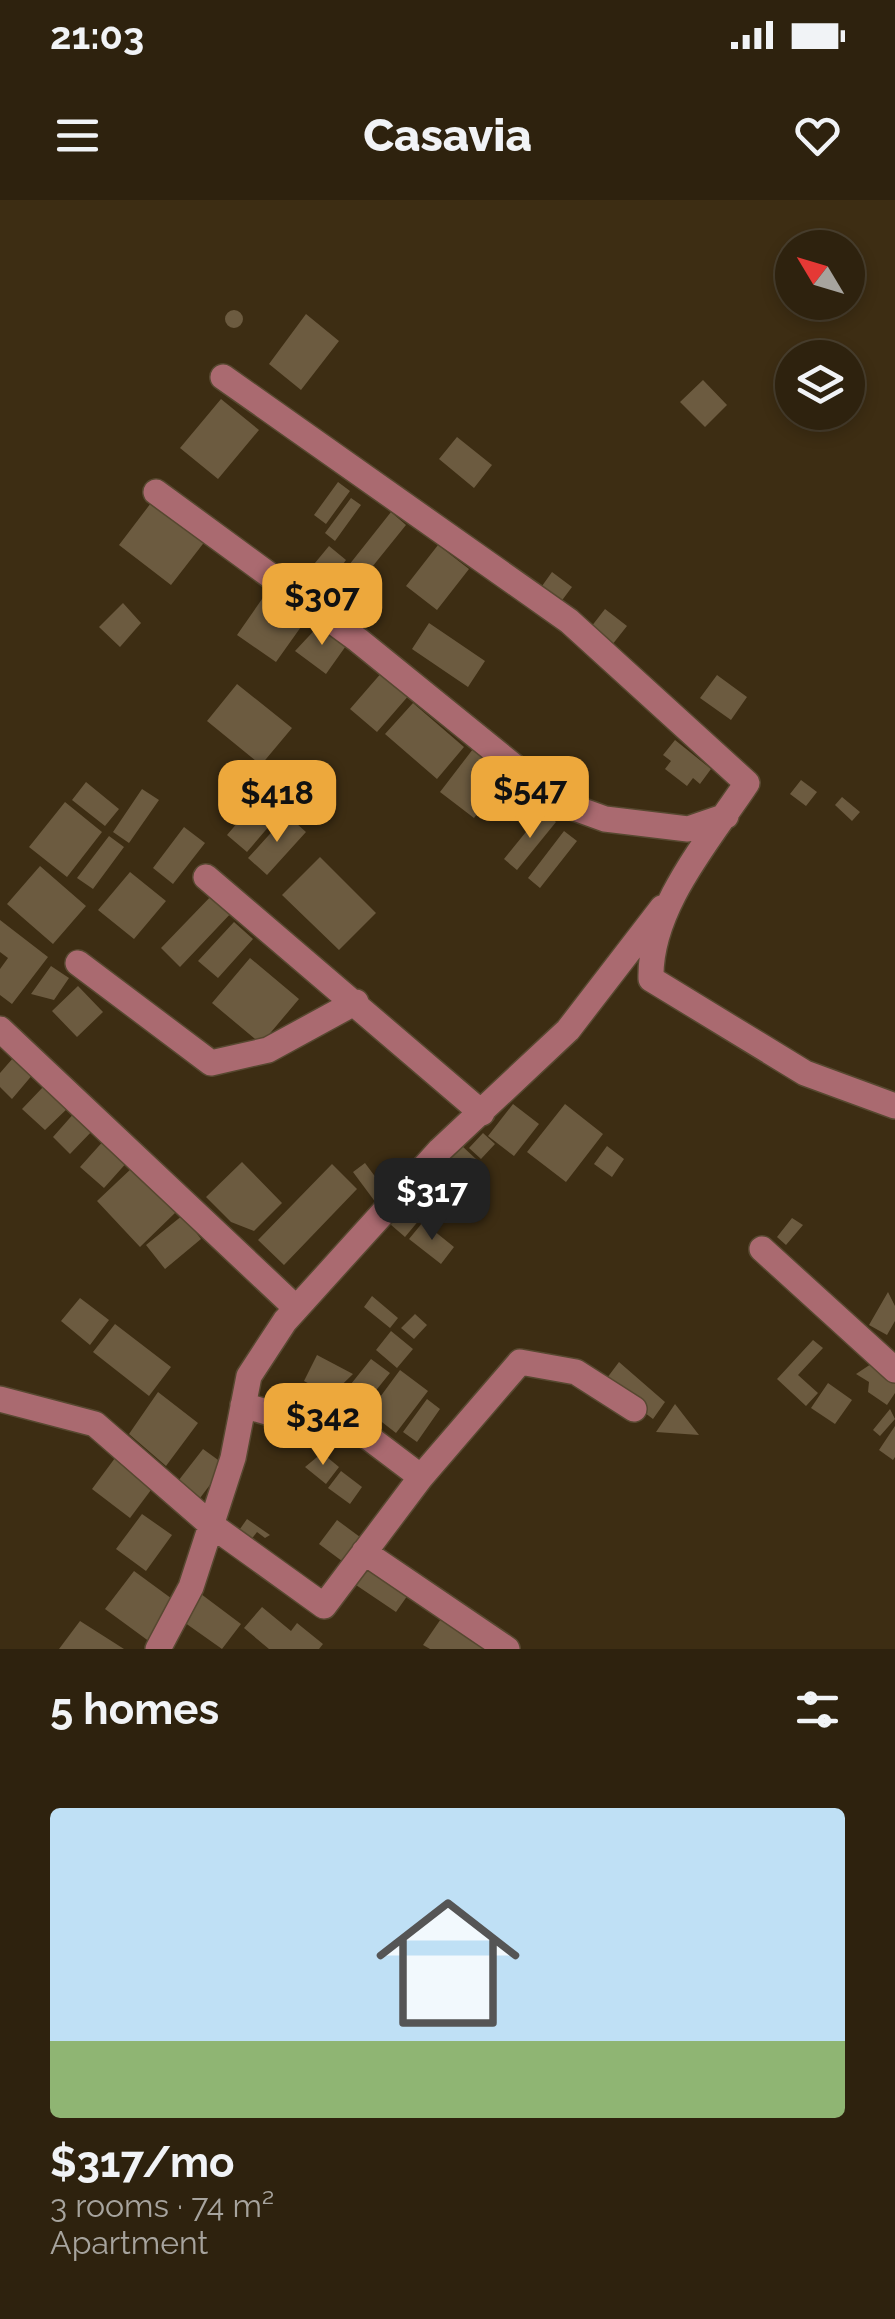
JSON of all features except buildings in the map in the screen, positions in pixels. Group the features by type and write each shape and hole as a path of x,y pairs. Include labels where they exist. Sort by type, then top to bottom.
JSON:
{"street":[{"path":"158,1649 191,1586 233,1458 248,1376 296,1308 362,1232 568,1030 678,888 747,782 569,621 223,377"},
{"path":"156,492 358,640 558,802 605,819 688,829 726,816"},
{"path":"206,877 283,947 356,1002 482,1113"},
{"path":"678,888 651,960 651,980 805,1073 895,1106"},
{"path":"78,963 210,1063 268,1050 356,1002"},
{"path":"0,1029 296,1308"},
{"path":"762,1249 895,1370"},
{"path":"0,1399 95,1424 210,1524 324,1606 421,1476 520,1362 576,1372 634,1409"},
{"path":"243,1405 290,1419 343,1418 421,1476"},
{"path":"364,1552 507,1649"}]}
